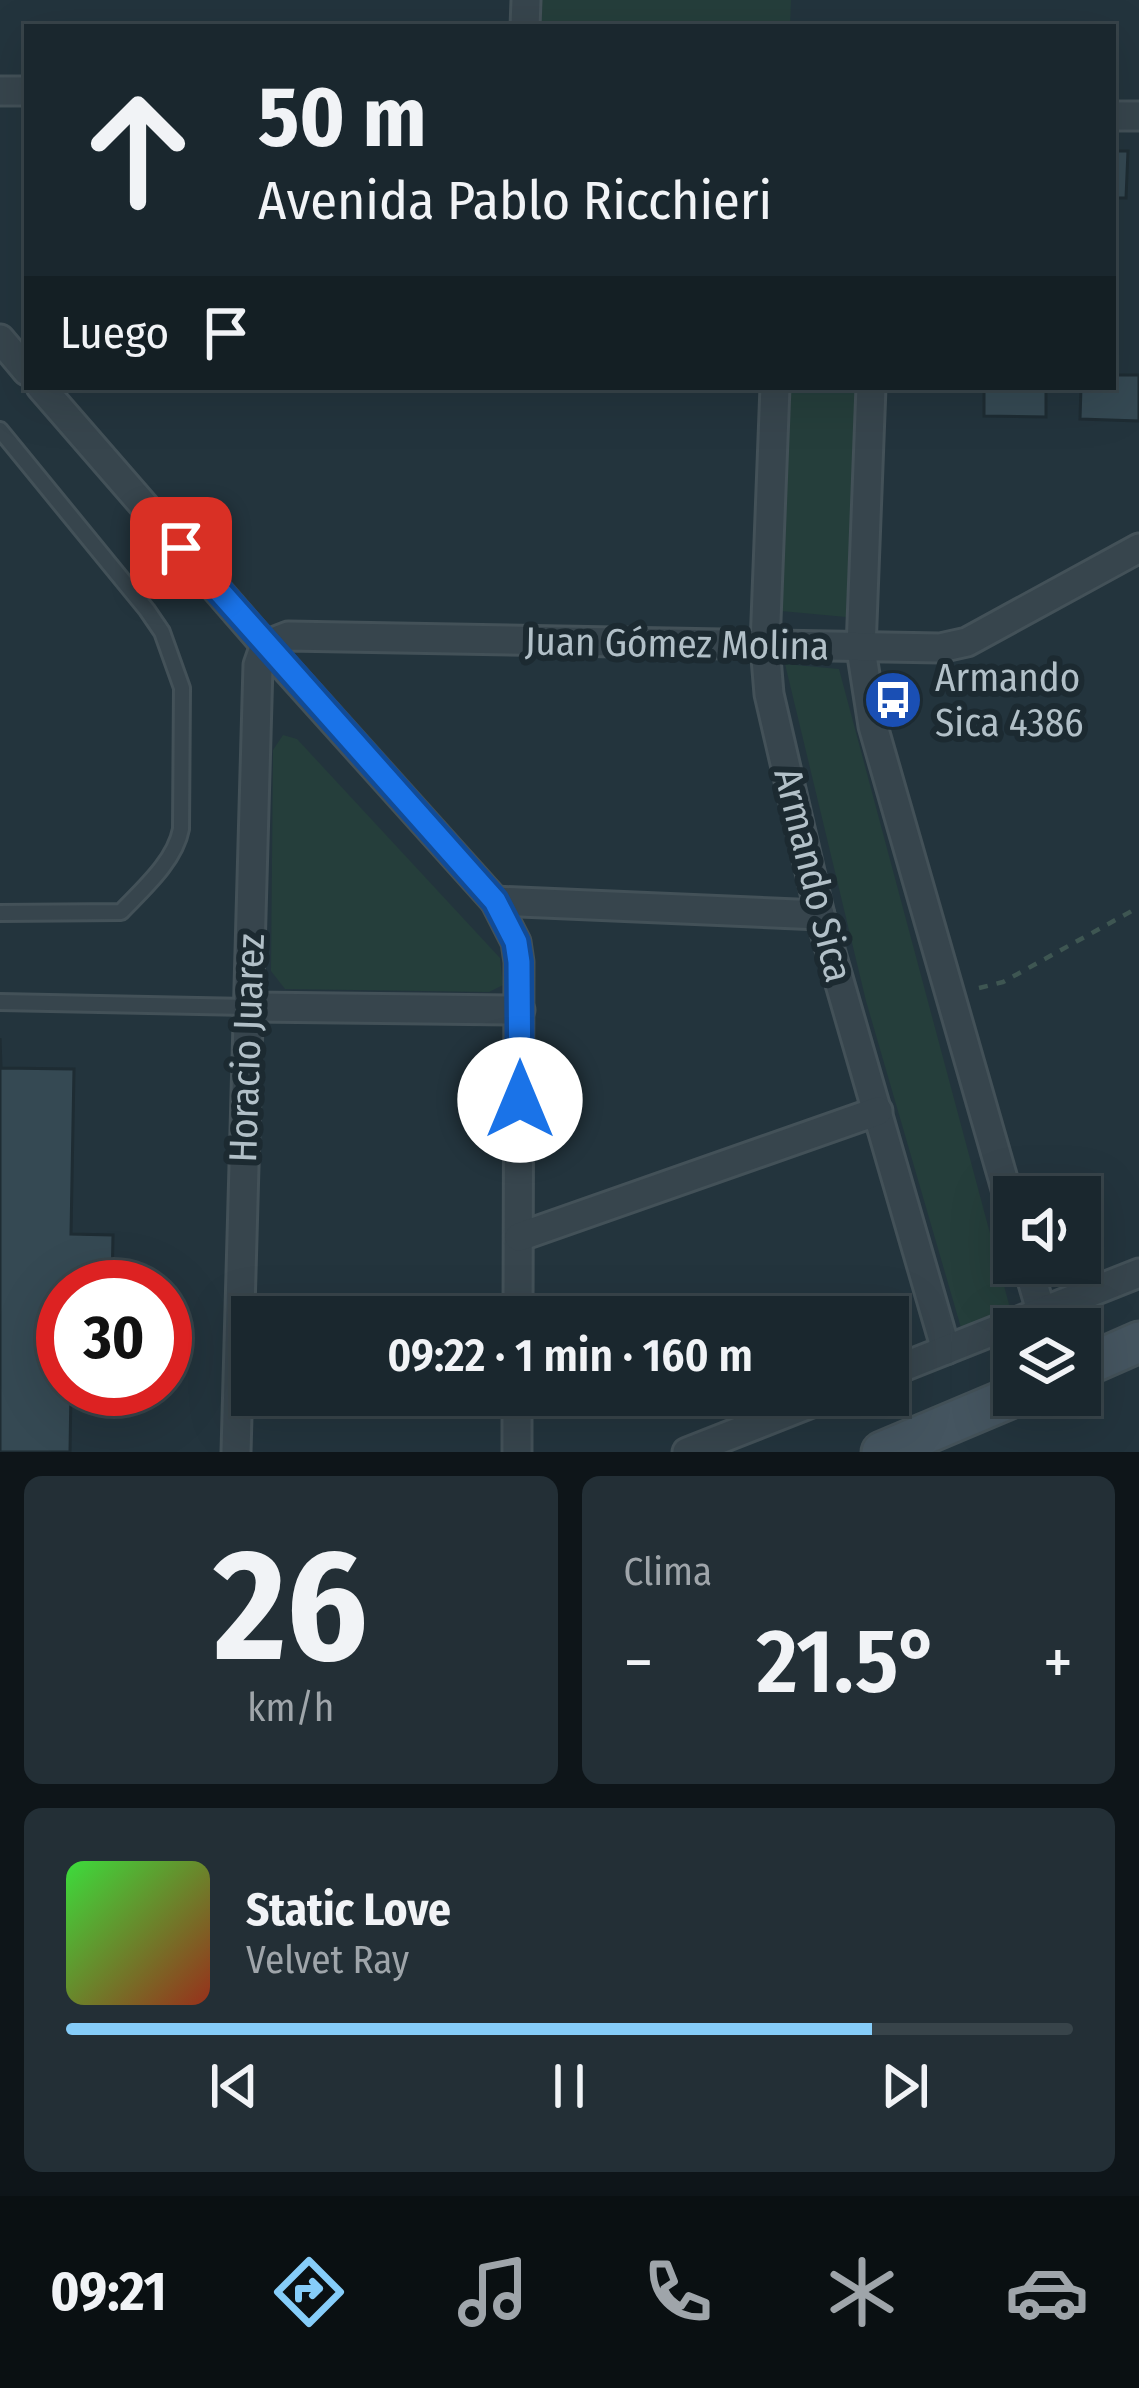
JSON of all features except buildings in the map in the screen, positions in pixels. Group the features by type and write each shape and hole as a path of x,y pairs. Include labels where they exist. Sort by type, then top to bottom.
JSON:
{"street":[{"path":"44,390 495,901 516,942 518,1296"},
{"name":"Armando Sica","path":"775,390 765,646 769,694 820,916 946,1350"},
{"path":"871,390 861,649 873,727 1002,1176"},
{"name":"Juan Gómez Molina","path":"265,645 288,636 917,651 967,642 1139,548"},
{"name":"Horacio Juarez","path":"236,1452 258,665 265,645"},
{"path":"495,901 820,916"},
{"path":"248,1007 520,1010"},
{"path":"519,1237 878,1111"},
{"path":"1056,1308 1139,1273"},
{"path":"909,1365 993,1332"},
{"path":"1101,1359 1139,1342"},
{"path":"882,1452 993,1405"},
{"path":"517,1452 518,1416"},
{"path":"687,1452 779,1416"}],"lane":[{"path":"0,430 147,610 162,632 182,688 181,830 178,845 145,887 121,912 0,914"},
{"path":"0,1002 248,1007"}],"path":[{"path":"950,995 1003,982 1139,907"}],"green space":[{"path":"526,0 791,0 790,24 525,24"},
{"path":"790,390 856,390 846,617 781,611"},
{"path":"785,664 839,669 993,1245 993,1284 1004,1284 1010,1308 993,1308 993,1333 966,1345 866,1001"},
{"path":"283,735 297,739 500,958 503,985 489,992 285,989 271,971 273,750"}],"place":[{"name":"Armando Sica 4386","path":"893,700"}],"route":[{"path":"181,548 495,901 516,942 519,962 520,1100"}]}
